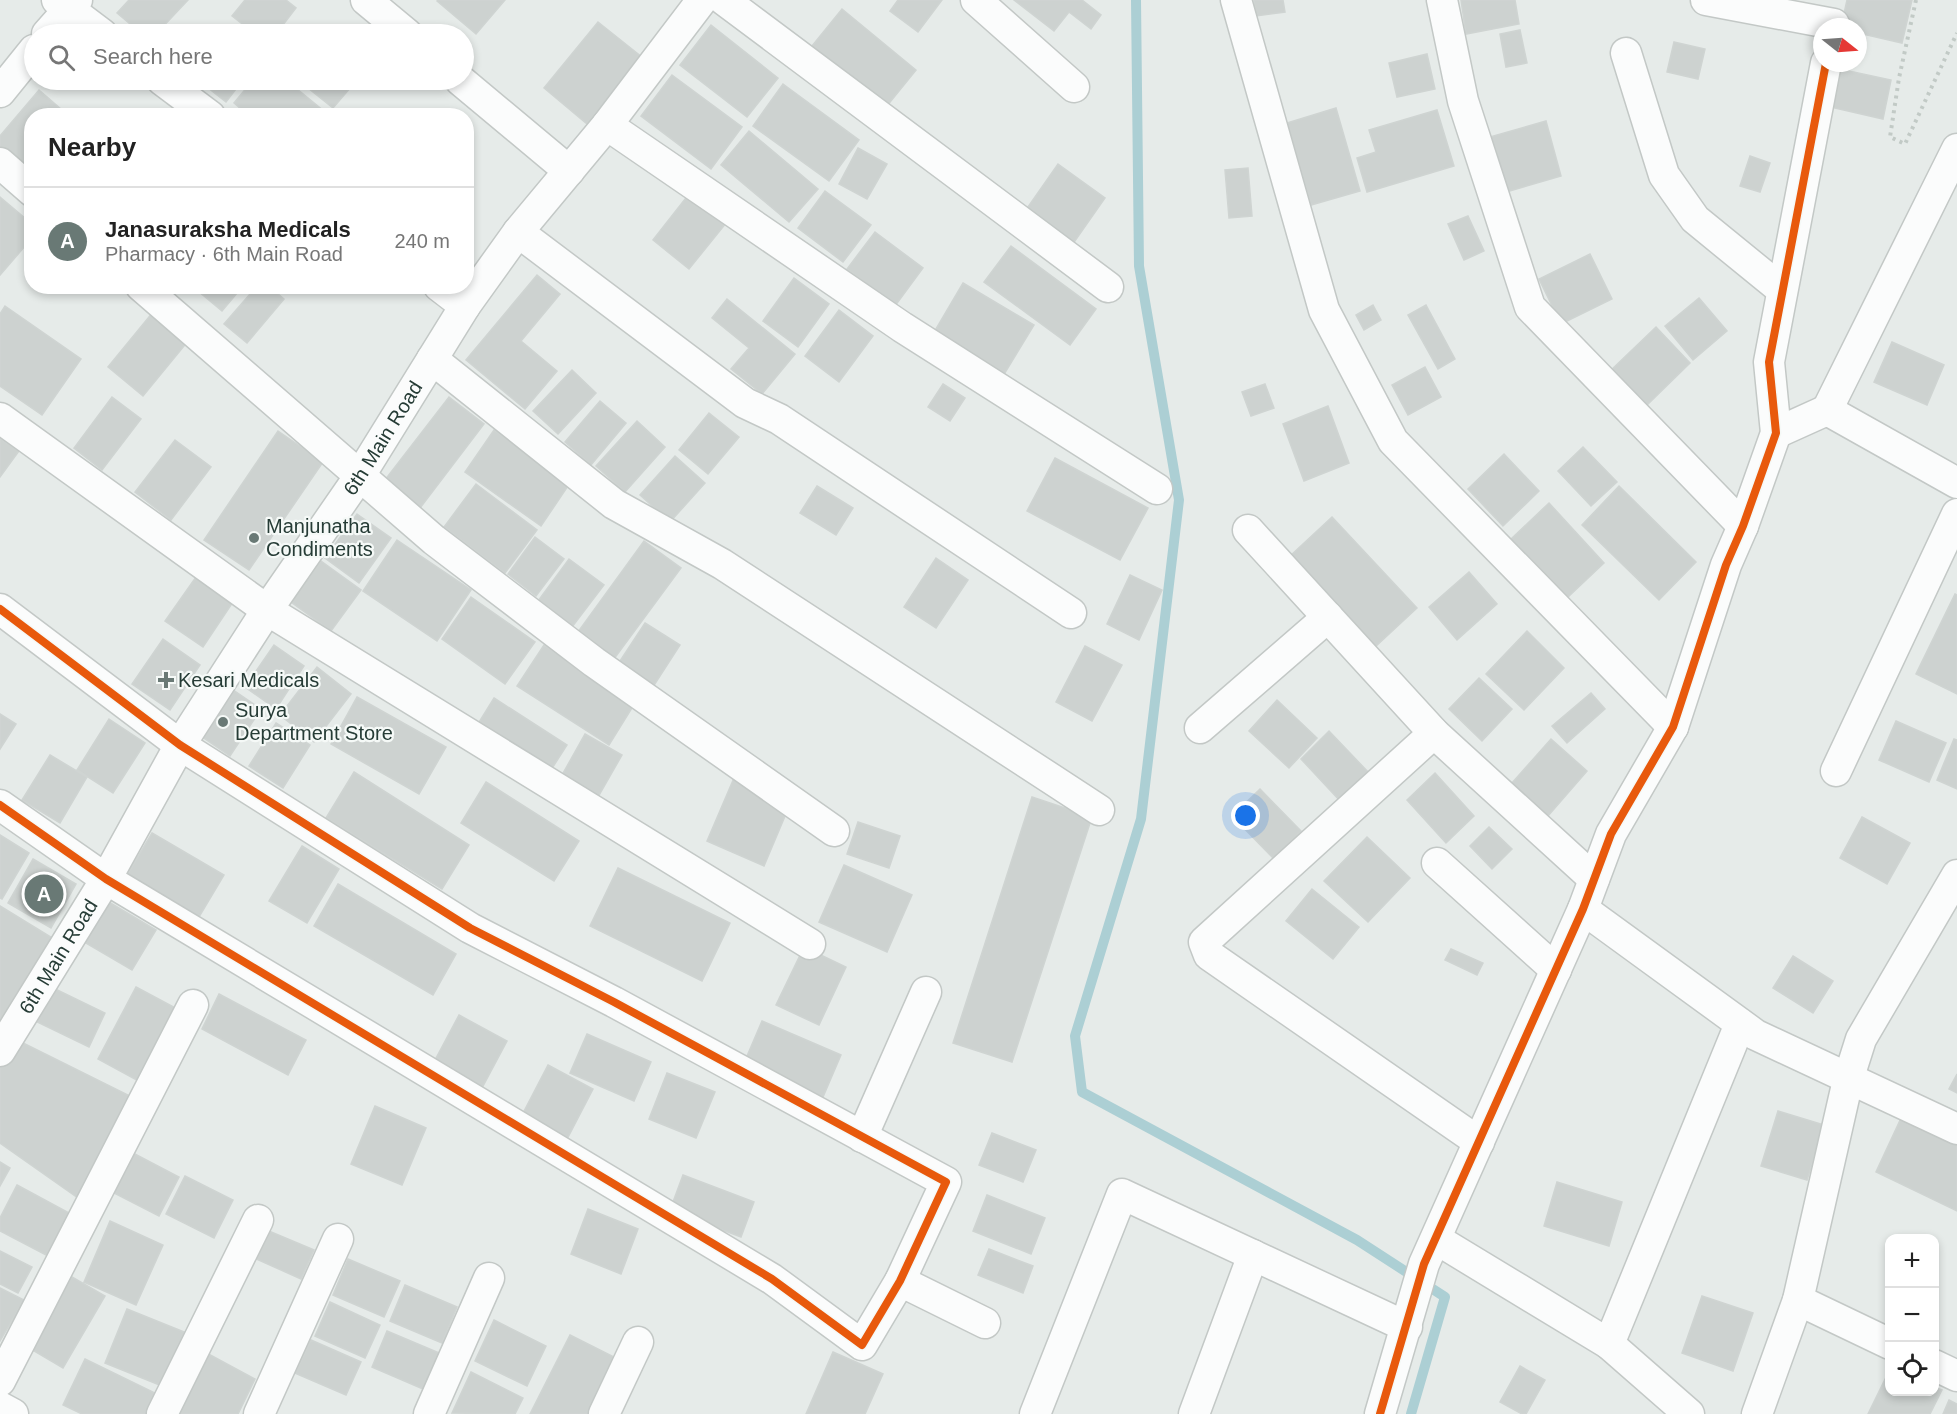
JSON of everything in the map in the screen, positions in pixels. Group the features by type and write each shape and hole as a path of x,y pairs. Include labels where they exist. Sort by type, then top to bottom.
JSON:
{"street":[{"path":"366,0 395,24"},
{"name":"6th Main Road","path":"474,293 518,232 607,125 702,0"},
{"path":"724,0 1108,287"},
{"path":"976,0 1074,87"},
{"path":"1236,0 1324,310 1393,441 1673,727"},
{"path":"1442,0 1463,101 1530,307 1743,526"},
{"path":"1706,0 1835,17"},
{"path":"53,24 67,3 91,24"},
{"path":"1626,53 1664,175 1695,219 1782,290"},
{"path":"0,92 24,62"},
{"path":"1380,1414 1430,1252 1583,909 1611,834 1673,727 1726,565 1743,526 1776,433 1768,362 1824,72"},
{"path":"175,90 199,108"},
{"path":"472,90 569,171"},
{"path":"607,125 902,327 1157,489"},
{"path":"1776,433 1827,410 1957,149"},
{"path":"0,163 24,183"},
{"path":"518,232 745,404 779,419 1071,613"},
{"path":"150,294 434,540 594,662 834,831"},
{"path":"449,294 465,306"},
{"name":"6th Main Road","path":"0,1051 106,879 180,745 267,610 359,477 474,294"},
{"path":"432,359 614,504 722,564 1099,810"},
{"path":"1827,410 1957,483"},
{"path":"0,418 267,610 810,944"},
{"path":"1836,771 1957,514"},
{"path":"1248,530 1434,733 1594,879"},
{"path":"0,609 180,745 470,928 614,1002 946,1182 900,1281 862,1345 772,1279 106,879 0,806"},
{"path":"1200,728 1328,617"},
{"path":"1434,733 1204,942 1209,956 1479,1142"},
{"path":"1437,863 1556,970"},
{"path":"1757,1414 1798,1300 1848,1080 1861,1039 1957,875"},
{"path":"1583,909 1756,1035 1848,1080 1957,1128"},
{"path":"862,1137 926,992"},
{"path":"0,1381 193,1005"},
{"path":"1609,1344 1740,1024"},
{"path":"1035,1414 1122,1194 1253,1255 1411,1314"},
{"path":"162,1414 258,1220"},
{"path":"259,1414 338,1239"},
{"path":"1430,1252 1609,1344 1689,1414"},
{"path":"1194,1414 1253,1255"},
{"path":"429,1414 489,1278"},
{"path":"900,1281 985,1323"},
{"path":"1798,1300 1886,1342"},
{"path":"604,1414 638,1342"},
{"path":"1939,1367 1957,1376"},
{"path":"0,1407 13,1414"}],"path":[{"path":"1916,0 1899,78 1890,137 1905,144 1957,33"}],"building":[{"path":"129,0 188,0 165,24 130,24 117,13"},
{"path":"245,0 286,0 296,8 284,24 242,24 232,16"},
{"path":"505,0 476,34 474,24 464,24 437,1"},
{"path":"898,0 942,0 918,32 890,11"},
{"path":"1014,0 1082,0 1101,15 1091,29 1069,12 1054,31"},
{"path":"1254,0 1283,0 1285,12 1256,16"},
{"path":"1461,0 1515,0 1519,24 1466,34"},
{"path":"1847,0 1912,0 1902,43 1867,35 1867,18 1843,18"},
{"path":"842,9 916,70 882,112 808,51"},
{"path":"598,22 642,57 587,124 544,88"},
{"path":"711,25 778,78 747,117 680,65"},
{"path":"1520,30 1527,63 1506,67 1500,34"},
{"path":"1674,42 1705,49 1698,79 1667,72"},
{"path":"1427,54 1435,89 1397,97 1389,63"},
{"path":"1834,72 1854,72 1891,80 1883,119 1826,106"},
{"path":"672,75 742,127 711,169 641,116"},
{"path":"783,84 859,140 829,181 753,126"},
{"path":"39,90 60,108 24,108 24,168 0,148 0,136"},
{"path":"211,90 235,90 226,102"},
{"path":"245,90 298,90 320,108 240,108 234,103"},
{"path":"310,90 348,90 333,108"},
{"path":"1336,108 1360,191 1311,205 1287,123"},
{"path":"1437,110 1454,166 1367,192 1357,158 1376,152 1369,130"},
{"path":"1546,121 1561,176 1506,192 1490,137"},
{"path":"749,131 818,189 789,222 721,165"},
{"path":"858,148 887,164 867,199 839,184"},
{"path":"1750,156 1770,163 1760,192 1740,186"},
{"path":"1058,164 1105,198 1070,248 1023,214"},
{"path":"1248,168 1252,216 1229,218 1225,170"},
{"path":"825,191 871,225 843,262 798,228"},
{"path":"689,194 726,223 689,269 653,240"},
{"path":"0,197 24,217 24,247 0,275"},
{"path":"1468,216 1484,251 1464,260 1448,224"},
{"path":"875,232 923,268 895,306 847,269"},
{"path":"1011,246 1096,309 1070,345 984,282"},
{"path":"1590,254 1612,299 1561,324 1539,279"},
{"path":"537,275 560,294 521,341 557,371 525,409 466,360"},
{"path":"794,278 829,304 798,347 763,321"},
{"path":"963,283 1034,325 1003,376 933,334"},
{"path":"202,294 236,294 222,311"},
{"path":"250,294 278,294 284,299 247,343 224,324"},
{"path":"1699,298 1727,331 1693,360 1665,326"},
{"path":"727,299 795,354 762,394 731,369 749,348 712,318"},
{"path":"1373,305 1381,320 1364,330 1356,315"},
{"path":"1426,305 1455,359 1438,369 1408,315"},
{"path":"5,306 81,359 42,415 0,386 0,314"},
{"path":"839,310 873,336 839,382 805,356"},
{"path":"153,312 188,341 143,396 108,367"},
{"path":"1656,327 1690,363 1642,410 1608,373"},
{"path":"1892,342 1944,365 1927,405 1874,382"},
{"path":"1425,367 1441,397 1408,415 1392,385"},
{"path":"572,370 596,393 558,434 533,411"},
{"path":"943,384 965,398 950,421 928,407"},
{"path":"1265,384 1274,408 1251,416 1242,392"},
{"path":"112,397 141,419 102,470 74,448"},
{"path":"449,397 484,424 417,512 381,485"},
{"path":"600,401 626,423 591,465 565,442"},
{"path":"1328,406 1349,463 1304,481 1283,424"},
{"path":"709,413 739,437 708,474 679,450"},
{"path":"637,421 665,447 625,492 596,466"},
{"path":"494,430 570,483 541,526 465,472"},
{"path":"278,431 323,462 249,570 204,540"},
{"path":"0,438 19,451 0,477"},
{"path":"175,440 211,467 171,520 135,492"},
{"path":"1583,447 1617,482 1591,506 1558,471"},
{"path":"1504,454 1539,491 1503,526 1468,489"},
{"path":"675,456 705,483 670,522 640,495"},
{"path":"1055,458 1148,508 1120,560 1027,511"},
{"path":"476,484 537,530 505,573 444,527"},
{"path":"817,486 853,508 836,535 800,513"},
{"path":"1619,486 1696,562 1659,600 1582,525"},
{"path":"1549,503 1604,563 1567,598 1511,539"},
{"path":"357,514 391,538 359,583 325,558"},
{"path":"1332,517 1417,608 1374,648 1289,557"},
{"path":"535,537 564,559 536,596 508,574"},
{"path":"397,540 471,590 437,641 363,591"},
{"path":"644,541 681,568 611,663 575,636"},
{"path":"936,558 968,580 936,628 904,607"},
{"path":"569,559 604,585 569,631 535,605"},
{"path":"321,561 361,590 331,631 291,602"},
{"path":"1469,572 1497,604 1457,640 1429,607"},
{"path":"1130,575 1162,590 1139,640 1107,624"},
{"path":"196,577 233,602 203,647 165,621"},
{"path":"1955,594 1957,595 1957,694 1916,674"},
{"path":"471,597 535,642 505,684 442,639"},
{"path":"645,623 680,645 651,690 616,667"},
{"path":"1527,631 1564,668 1524,710 1486,674"},
{"path":"163,639 200,665 170,710 132,684"},
{"path":"274,645 304,666 276,709 245,687"},
{"path":"544,645 635,703 609,745 517,686"},
{"path":"1085,646 1122,665 1092,721 1056,702"},
{"path":"317,667 351,694 314,742 280,715"},
{"path":"1479,678 1512,709 1482,741 1449,709"},
{"path":"226,685 261,709 230,756 195,732"},
{"path":"1591,693 1605,709 1567,743 1552,726"},
{"path":"357,697 446,747 419,794 331,744"},
{"path":"494,698 567,745 549,773 476,727"},
{"path":"1277,700 1317,738 1289,768 1249,731"},
{"path":"0,714 16,724 0,749"},
{"path":"109,719 145,743 113,793 77,770"},
{"path":"1896,721 1946,743 1929,782 1879,760"},
{"path":"276,723 310,745 283,788 249,766"},
{"path":"1329,731 1370,774 1341,802 1301,759"},
{"path":"585,734 622,755 594,804 557,784"},
{"path":"1551,739 1587,771 1548,816 1512,783"},
{"path":"1954,739 1957,740 1957,789 1937,780"},
{"path":"50,755 87,777 60,823 22,800"},
{"path":"354,772 469,845 442,889 326,818"},
{"path":"1435,773 1474,816 1446,843 1407,800"},
{"path":"734,778 791,802 764,866 707,841"},
{"path":"486,782 579,841 554,881 461,823"},
{"path":"1260,789 1301,831 1274,859 1232,816"},
{"path":"1032,797 1092,817 1012,1062 953,1043"},
{"path":"1862,817 1910,843 1887,884 1840,858"},
{"path":"858,822 900,836 889,868 847,854"},
{"path":"1489,827 1512,849 1492,869 1470,846"},
{"path":"152,833 224,875 196,922 124,880"},
{"path":"0,835 29,853 2,899 0,898"},
{"path":"1367,837 1410,878 1368,922 1324,881"},
{"path":"302,846 339,869 307,923 269,901"},
{"path":"33,859 76,884 51,928 8,903"},
{"path":"844,865 912,895 887,952 819,922"},
{"path":"618,868 730,923 702,981 590,926"},
{"path":"338,884 456,954 433,995 314,926"},
{"path":"1312,889 1359,927 1333,959 1286,921"},
{"path":"102,898 156,930 132,970 79,939"},
{"path":"0,906 54,939 0,1028"},
{"path":"804,947 846,967 819,1025 776,1005"},
{"path":"1451,949 1483,963 1477,975 1445,960"},
{"path":"1793,956 1833,981 1813,1013 1773,988"},
{"path":"49,986 105,1013 89,1047 33,1020"},
{"path":"136,987 183,1012 144,1084 98,1059"},
{"path":"219,994 306,1040 288,1075 202,1029"},
{"path":"459,1015 507,1041 482,1088 434,1062"},
{"path":"762,1021 841,1055 823,1097 744,1063"},
{"path":"587,1034 651,1062 634,1101 570,1073"},
{"path":"13,1038 136,1099 85,1203 0,1143 0,1063"},
{"path":"548,1065 593,1089 565,1143 520,1119"},
{"path":"667,1073 715,1092 696,1138 649,1119"},
{"path":"1957,1074 1957,1093 1949,1089"},
{"path":"375,1106 426,1128 402,1185 351,1164"},
{"path":"1778,1111 1824,1125 1807,1180 1761,1166"},
{"path":"1902,1116 1957,1143 1957,1211 1876,1172"},
{"path":"992,1133 1036,1150 1023,1182 979,1165"},
{"path":"131,1152 179,1177 159,1216 112,1192"},
{"path":"0,1162 10,1168 0,1186"},
{"path":"683,1175 754,1202 741,1237 670,1210"},
{"path":"185,1176 233,1200 214,1238 166,1214"},
{"path":"1557,1182 1622,1202 1609,1246 1544,1226"},
{"path":"17,1185 71,1214 48,1256 0,1231 0,1218"},
{"path":"987,1195 1045,1218 1031,1254 973,1231"},
{"path":"588,1209 638,1229 621,1274 571,1254"},
{"path":"110,1221 163,1245 136,1305 84,1282"},
{"path":"264,1229 314,1250 301,1279 252,1257"},
{"path":"989,1249 1033,1266 1023,1293 978,1275"},
{"path":"0,1251 32,1267 18,1293 0,1284"},
{"path":"348,1259 400,1281 384,1317 333,1295"},
{"path":"65,1273 105,1296 63,1368 24,1345"},
{"path":"405,1285 457,1307 442,1343 390,1321"},
{"path":"0,1288 24,1300 0,1341"},
{"path":"1702,1296 1753,1313 1733,1371 1682,1353"},
{"path":"330,1302 380,1325 365,1358 315,1336"},
{"path":"127,1309 189,1334 167,1388 105,1363"},
{"path":"494,1320 546,1346 527,1386 475,1361"},
{"path":"387,1331 439,1353 423,1389 372,1367"},
{"path":"570,1335 618,1359 591,1414 530,1414"},
{"path":"311,1340 361,1362 346,1395 295,1373"},
{"path":"201,1350 255,1379 238,1414 170,1414"},
{"path":"833,1352 883,1374 865,1414 806,1414"},
{"path":"85,1359 157,1394 147,1414 82,1414 63,1405"},
{"path":"1520,1366 1545,1380 1526,1414 1500,1402"},
{"path":"471,1372 523,1398 515,1414 452,1413"},
{"path":"1885,1379 1885,1396 1939,1396 1930,1414 1868,1414"},
{"path":"1949,1400 1957,1404 1957,1414 1943,1414"}],"waterway":[{"path":"1136,0 1139,266 1179,500 1141,819 1075,1036 1082,1092 1357,1240 1445,1297 1411,1414"}],"cycle path":[{"path":"1380,1414 1424,1264 1583,909 1611,834 1673,727 1726,565 1743,526 1776,433 1769,362 1824,72"},
{"path":"0,609 180,745 470,928 614,1002 946,1182 900,1281 862,1345 772,1279 106,879 0,805"}],"place":[{"name":"Manjunatha Condiments","path":"254,538"},
{"name":"Kesari Medicals","path":"166,680"},
{"name":"Surya Department Store","path":"223,722"},
{"name":"Janasuraksha Medicals","path":"44,894"}]}
